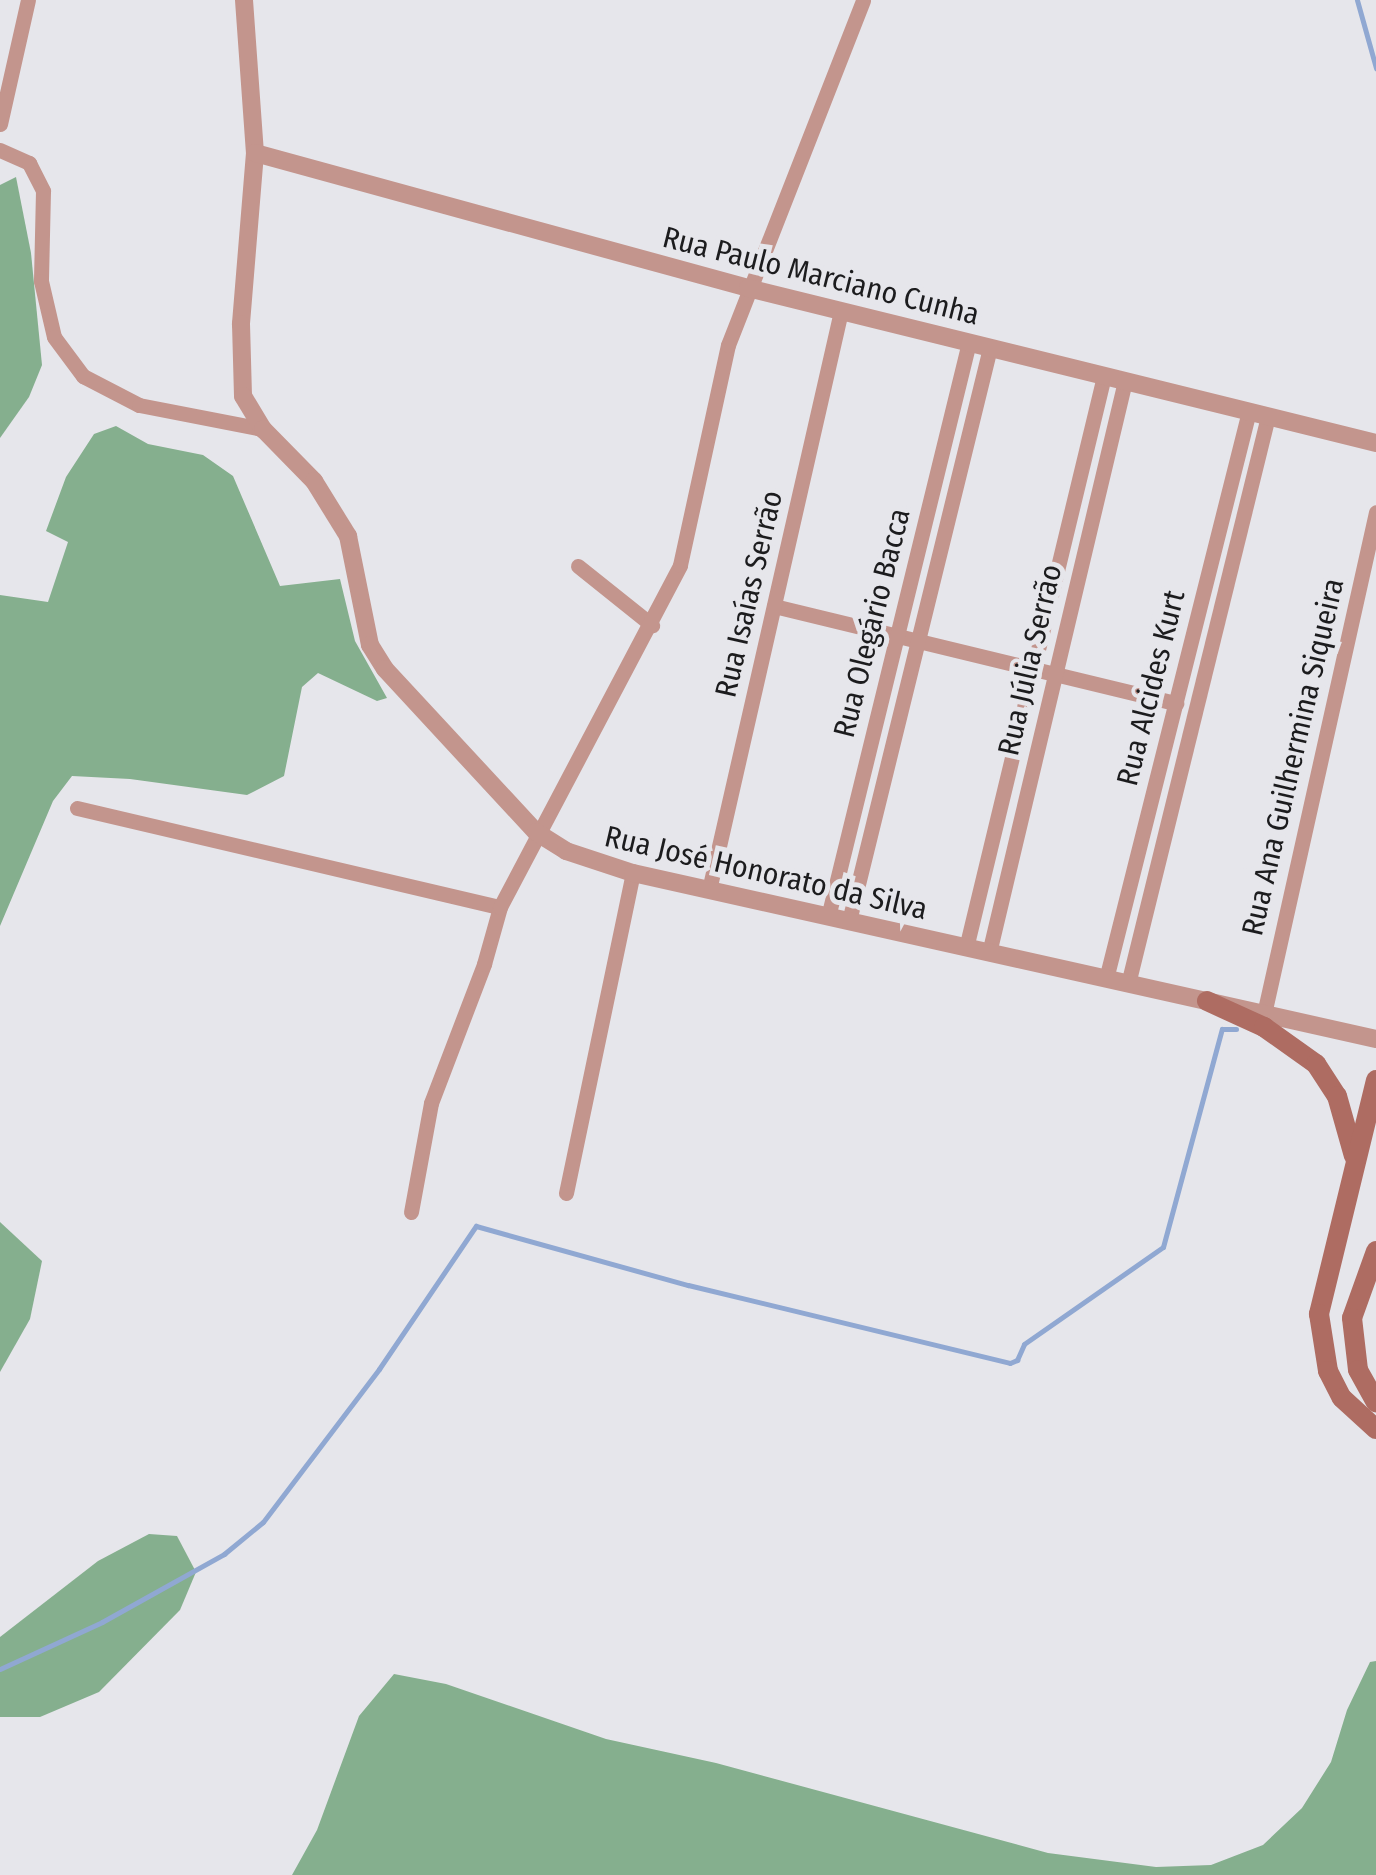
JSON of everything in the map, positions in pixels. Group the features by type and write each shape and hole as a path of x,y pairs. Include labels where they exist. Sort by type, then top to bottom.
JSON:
{"main road":[{"path":"1207,1001 1264,1021 1327,1076 1345,1116 1356,1161"},
{"path":"1376,1080 1322,1292 1320,1327 1328,1371 1342,1398 1376,1430"},
{"path":"1376,1250 1352,1318 1358,1370 1376,1402"}],"street":[{"path":"0,124 28,0"},
{"name":"Rua José Honorato da Silva","path":"244,0 255,153 240,376 248,410 262,430 302,465 348,536 370,644 384,669 536,832 582,858 632,873 1207,1001"},
{"path":"411,1212 431,1104 484,964 500,907 536,832 652,625 680,565 713,401 748,288 863,0"},
{"path":"0,150 29,163 43,191 41,280 54,337 83,376 138,405 262,430"},
{"name":"Rua Paulo Marciano Cunha","path":"255,153 748,288 1376,443"},
{"name":"Rua Isaías Serrão","path":"710,890 841,311"},
{"name":"Rua Olegário Bacca","path":"828,917 969,342"},
{"name":"Rua Olegário Bacca","path":"848,922 990,348"},
{"name":"Rua Júlia Serrão","path":"966,948 1104,376"},
{"name":"Rua Júlia Serrão","path":"989,953 1126,381"},
{"name":"Rua Alcides Kurt","path":"1106,979 1249,411"},
{"name":"Rua Alcides Kurt","path":"1128,984 1268,416"},
{"name":"Rua Ana Guilhermina Siqueira","path":"1264,1021 1376,512"},
{"path":"578,566 652,625"},
{"path":"774,606 1056,674 1177,696 1200,695"},
{"path":"1002,797 1025,802"},
{"path":"78,808 500,907"},
{"path":"566,1193 632,873"},
{"path":"1264,1021 1293,1020 1376,1039"}],"green space":[{"path":"16,177 31,253 42,365 29,397 0,438 0,185"},
{"path":"116,426 148,444 203,455 233,476 280,586 340,579 355,641 387,698 377,701 318,673 302,687 284,776 247,795 130,779 72,776 53,801 0,926 0,595 48,602 68,542 46,531 66,477 94,434"},
{"path":"0,1222 42,1261 30,1319 0,1372"},
{"path":"149,1534 177,1536 196,1572 180,1610 99,1692 40,1717 0,1717 0,1637 98,1561"},
{"path":"1376,1661 1376,1875 292,1875 317,1830 359,1716 394,1674 446,1684 606,1739 716,1763 1048,1853 1156,1867 1211,1865 1263,1845 1302,1808 1331,1762 1347,1710 1370,1662"}],"waterway":[{"path":"1357,0 1376,68"},
{"path":"0,1669 102,1622 224,1554 263,1522 379,1369 476,1226 688,1285 1010,1363 1017,1360 1024,1344 1163,1247 1222,1029 1236,1029"}]}
